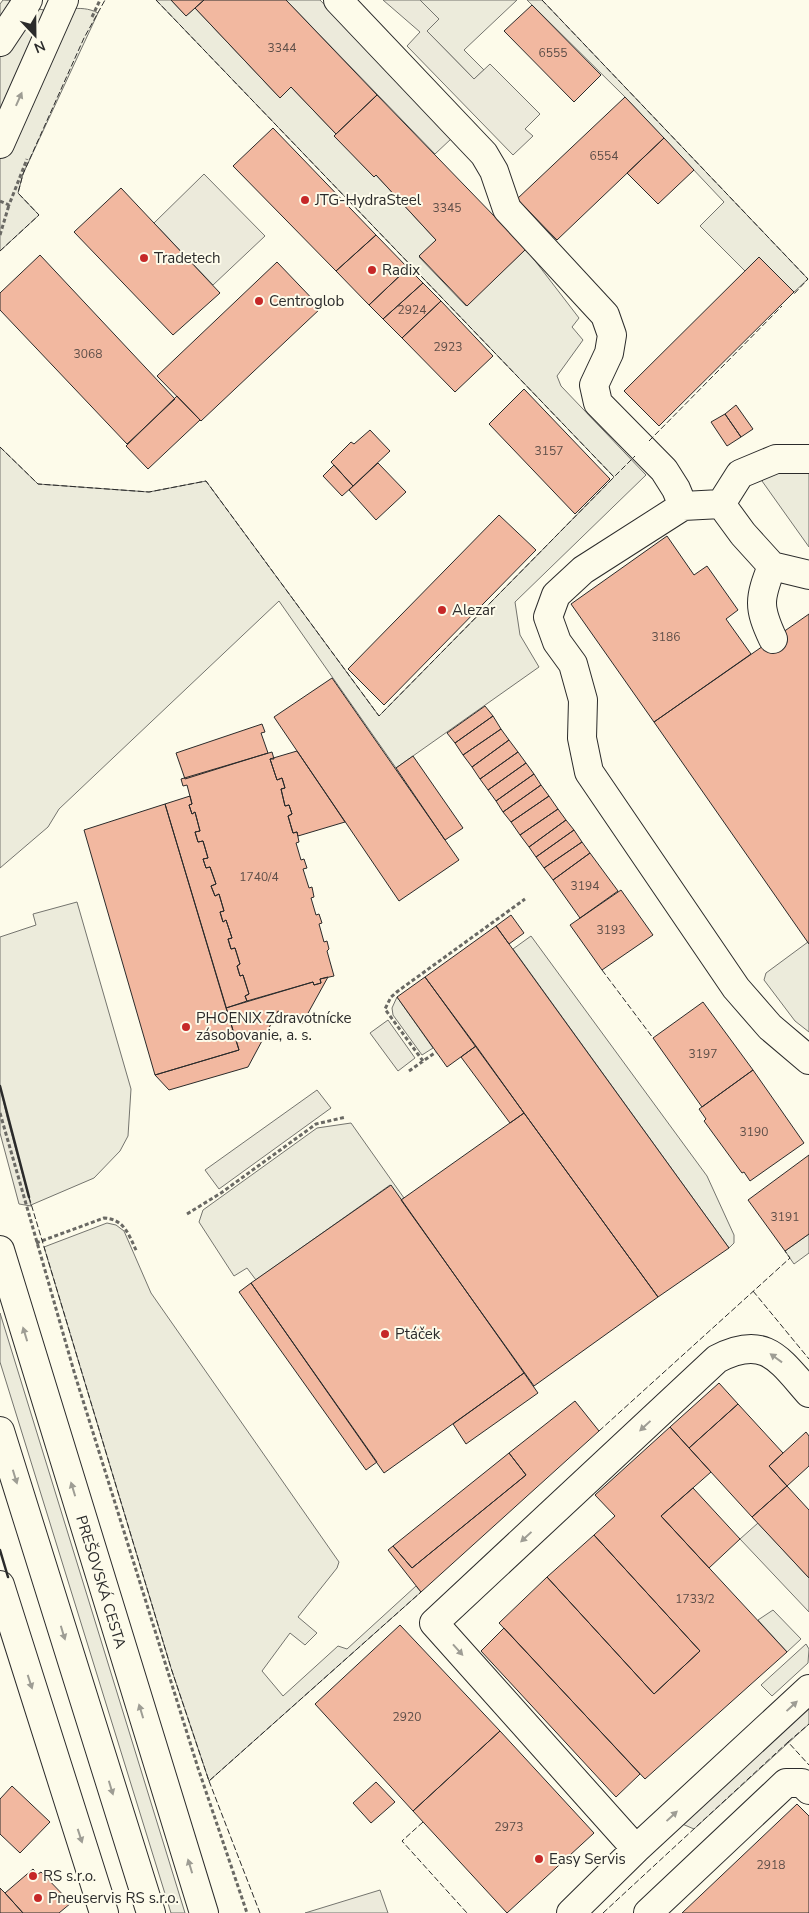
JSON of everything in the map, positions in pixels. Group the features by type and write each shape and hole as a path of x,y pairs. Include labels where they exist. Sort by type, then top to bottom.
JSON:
{"main road":[{"path":"0,42 28,0"},
{"path":"0,144 64,0"},
{"path":"338,0 484,154 494,171 507,209 604,314 612,335 609,353 594,384 598,403 664,470 676,489 683,506"},
{"path":"721,504 740,474 776,459 809,459"},
{"path":"721,504 683,506 583,570 556,595 548,617 557,642 573,664 583,700 582,738 589,772 736,988 770,1027 809,1060"},
{"path":"721,504 743,534 772,566 809,575"},
{"path":"772,566 762,593 764,619 773,639"},
{"name":"PREŠOVSKÁ CESTA","path":"0,1250 204,1913"},
{"path":"636,1849 434,1623 717,1359 732,1351 747,1348 765,1350 781,1360 809,1394"},
{"path":"0,1431 151,1913"},
{"path":"0,1585 104,1913"},
{"path":"571,1913 636,1849 809,1690"},
{"path":"648,1913 786,1783 802,1783 809,1790"}],"path":[{"path":"0,235 10,205"},
{"path":"423,1061 385,1009 391,998 422,973 526,900"},
{"path":"409,1071 436,1052"},
{"path":"0,1113 36,1243 174,1694 247,1913"},
{"path":"187,1214 220,1193 316,1124 346,1117"},
{"path":"36,1243 104,1218 112,1218 124,1226 137,1252"}],"shaded area":[{"path":"3,0 51,11 78,8 98,13 23,174 18,193 39,215 0,251 0,4"},
{"path":"156,0 171,0 186,16 195,8 279,97 291,87 336,134 335,136 374,177 376,175 436,240 419,257 466,306 526,249 579,318 572,327 583,340 557,376 561,386 646,475 515,602 520,635 539,667 396,768 279,601 59,809 48,827 0,868 0,447 38,484 149,492 206,481 379,716 614,477"},
{"path":"286,0 320,0 452,138 435,154"},
{"path":"383,0 420,0 439,19 427,31 474,79 490,64 540,114 525,129 533,136 513,155 407,46 420,32"},
{"path":"420,0 517,0 464,50 484,70 474,79 427,31"},
{"path":"527,0 542,0 808,279 794,292 759,257 745,271 700,226 724,202 625,97"},
{"path":"204,174 265,236 213,285 154,223"},
{"path":"794,470 809,471 809,547 762,481 766,474"},
{"path":"77,902 131,1089 128,1136 120,1151 94,1178 31,1205 0,1087 0,937 36,925 33,914"},
{"path":"531,936 707,1176 734,1235 734,1243 729,1248 513,949"},
{"path":"808,942 809,1032 795,1021 764,980 766,973"},
{"path":"397,997 433,1048 422,1055 393,1015 392,1008"},
{"path":"388,1020 415,1058 398,1071 370,1033"},
{"path":"0,1086 31,1206 19,1204 0,1133"},
{"path":"317,1090 331,1108 219,1189 205,1170"},
{"path":"351,1123 404,1198 401,1200 390,1185 256,1280 247,1268 234,1276 199,1222 203,1210 317,1128"},
{"path":"107,1223 116,1225 124,1231 151,1293 339,1562 337,1568 298,1617 317,1633 305,1645 290,1633 262,1671 283,1696 338,1646 347,1649 416,1586 421,1592 209,1781 171,1668 44,1247"},
{"path":"809,1234 809,1253 794,1264 785,1251"},
{"path":"0,1313 185,1913 171,1913 0,1362"},
{"path":"758,1523 809,1578 809,1612 740,1539"},
{"path":"773,1610 801,1639 787,1652 758,1620"},
{"path":"806,1644 809,1649 808,1663 772,1696 761,1685"},
{"path":"809,1696 809,1724 694,1829 673,1820"},
{"path":"380,1890 388,1913 305,1913"}],"building":[{"path":"171,0 204,0 186,16"},
{"path":"204,0 286,0 377,95 336,134 291,87 280,98 195,8"},
{"path":"532,5 601,75 574,102 504,31"},
{"path":"377,95 526,249 467,306 419,256 436,240 376,175 374,177 334,136"},
{"path":"625,97 664,138 557,240 517,199"},
{"name":"JTG-HydraSteel","path":"273,128 376,235 336,271 233,166"},
{"path":"664,138 694,170 658,204 627,173"},
{"name":"Tradetech","path":"121,188 220,293 173,335 74,232"},
{"path":"376,235 408,268 369,305 336,271"},
{"path":"40,255 175,399 127,444 0,310 0,293"},
{"path":"759,257 794,292 659,426 624,391"},
{"path":"277,262 321,308 201,421 157,376"},
{"path":"408,268 423,283 383,319 369,305"},
{"path":"423,283 441,301 402,338 383,319"},
{"path":"441,301 493,356 455,392 402,338"},
{"path":"524,389 610,479 575,514 489,424"},
{"path":"177,396 200,420 148,469 126,446"},
{"path":"736,405 753,429 741,437 725,414"},
{"path":"725,414 741,437 727,446 711,422"},
{"path":"370,430 390,451 353,486 331,462 351,442 354,444"},
{"path":"378,463 406,492 376,520 349,490"},
{"path":"334,465 353,486 342,496 323,476"},
{"name":"Alezar","path":"499,515 536,550 384,705 348,669"},
{"path":"667,536 694,575 707,566 738,610 726,619 751,654 654,722 571,604"},
{"path":"809,614 809,944 654,722"},
{"path":"332,678 459,860 399,901 274,717"},
{"path":"485,706 493,716 455,743 447,733"},
{"path":"493,716 501,729 463,755 455,743"},
{"path":"262,724 265,732 261,733 268,753 185,779 176,753"},
{"path":"501,729 509,740 472,767 463,755"},
{"path":"509,740 518,752 480,779 472,767"},
{"path":"297,751 345,822 298,836 297,832 293,833 288,816 292,814 289,805 285,806 281,789 285,788 282,778 277,780 270,759"},
{"path":"272,752 274,759 270,759 277,780 282,778 285,788 281,789 285,806 289,805 292,814 288,816 293,833 297,832 299,842 296,843 301,860 304,859 307,868 303,869 309,888 312,887 314,897 311,898 316,915 319,914 322,923 319,924 324,942 327,941 329,949 327,951 334,976 320,979 321,983 314,985 313,982 247,1001 245,996 249,994 243,975 240,976 237,966 240,964 235,948 231,949 228,939 232,938 226,920 223,922 220,912 224,911 219,894 215,896 211,886 216,884 210,867 206,868 203,859 208,858 203,841 198,842 195,832 200,831 195,812 192,814 189,805 192,804 187,785 183,786 181,779"},
{"path":"518,752 526,763 488,790 480,779"},
{"path":"413,756 463,828 445,840 396,768"},
{"path":"526,763 534,774 496,801 488,790"},
{"path":"534,774 541,785 503,812 496,801"},
{"path":"541,785 549,796 511,822 503,812"},
{"path":"190,796 192,804 189,805 192,814 195,812 200,831 195,832 198,842 203,841 208,858 203,859 206,868 210,867 216,884 211,886 215,896 219,894 224,911 220,912 223,922 226,920 232,938 228,939 231,949 235,948 240,964 237,966 240,976 243,975 249,994 245,996 247,1001 226,1008 165,804"},
{"path":"549,796 558,809 520,835 511,822"},
{"path":"165,804 239,1050 155,1075 84,830"},
{"path":"558,809 566,820 529,847 520,835"},
{"path":"566,820 574,830 536,857 529,847"},
{"path":"574,830 582,842 544,868 536,857"},
{"path":"582,842 590,853 553,880 544,868"},
{"path":"590,853 618,891 580,918 553,880"},
{"path":"621,890 653,935 602,970 570,925"},
{"path":"511,915 524,933 509,944 496,926"},
{"path":"496,926 729,1248 658,1297 425,977"},
{"path":"328,977 302,1024 278,1011 248,1067 169,1090 155,1075 239,1050 226,1008 313,982 314,985 321,983 320,979"},
{"path":"425,977 476,1046 447,1067 397,997"},
{"path":"703,1002 753,1070 702,1107 653,1038"},
{"path":"476,1046 524,1113 510,1123 461,1057"},
{"path":"753,1070 804,1143 750,1181 704,1121 706,1119 699,1109"},
{"path":"524,1113 658,1297 534,1386 401,1200"},
{"path":"809,1155 809,1234 785,1251 748,1200"},
{"path":"391,1185 524,1373 384,1473 251,1283"},
{"path":"251,1283 377,1462 366,1470 239,1292"},
{"path":"524,1373 538,1393 466,1444 453,1424"},
{"path":"719,1383 738,1404 689,1448 670,1427"},
{"path":"575,1401 599,1431 421,1592 388,1550 393,1546 412,1568 526,1475 509,1453"},
{"path":"738,1404 783,1453 769,1466 787,1486 752,1517 689,1448"},
{"path":"670,1427 711,1472 661,1516 787,1652 645,1779 499,1623 547,1577 654,1694 700,1651 594,1535 615,1516 595,1495"},
{"path":"806,1432 809,1436 809,1466 787,1486 769,1466"},
{"path":"509,1453 526,1475 412,1568 393,1546"},
{"path":"787,1486 809,1510 809,1578 752,1517"},
{"path":"693,1488 740,1539 709,1568 661,1516"},
{"path":"594,1535 700,1651 654,1694 547,1577"},
{"path":"400,1625 500,1731 413,1811 315,1704"},
{"path":"504,1628 640,1774 616,1797 481,1651"},
{"path":"500,1731 594,1833 507,1913 413,1811"},
{"path":"376,1782 395,1802 371,1823 353,1803"},
{"path":"12,1786 50,1822 20,1853 0,1834 0,1799"},
{"path":"797,1804 809,1816 809,1913 682,1913"},
{"path":"33,1869 38,1874 41,1872 71,1903 59,1913 23,1913 5,1893"},
{"path":"0,1888 5,1893 23,1913 0,1913"}],"fence":[{"path":"0,251 39,215 18,193 23,174 84,38 105,0"},
{"path":"156,0 614,477 635,456"},
{"path":"542,0 808,279 793,295"},
{"path":"649,441 782,306"},
{"path":"0,447 38,484 149,492 206,481 379,716 614,477"},
{"path":"602,970 653,1038"},
{"path":"29,1197 171,1668 209,1781 421,1592"},
{"path":"599,1431 790,1258 785,1251"},
{"path":"753,1291 809,1359"},
{"path":"788,1742 809,1724"},
{"path":"603,1913 788,1742 809,1765"},
{"path":"209,1781 260,1913"},
{"path":"423,1822 402,1841 467,1913"}],"wall":[{"path":"0,1086 29,1197"},
{"path":"0,1550 8,1577"}],"place":[{"name":"JTG-HydraSteel","path":"305,200"},
{"name":"Tradetech","path":"144,258"},
{"name":"Radix","path":"372,270"},
{"name":"Centroglob","path":"259,301"},
{"name":"Alezar","path":"442,610"},
{"name":"PHOENIX Zdravotnícke zásobovanie, a. s.","path":"186,1027"},
{"name":"Ptáček","path":"385,1334"},
{"name":"Easy Servis","path":"539,1859"},
{"name":"RS s.r.o.","path":"33,1876"},
{"name":"Pneuservis RS s.r.o.","path":"38,1898"}]}
